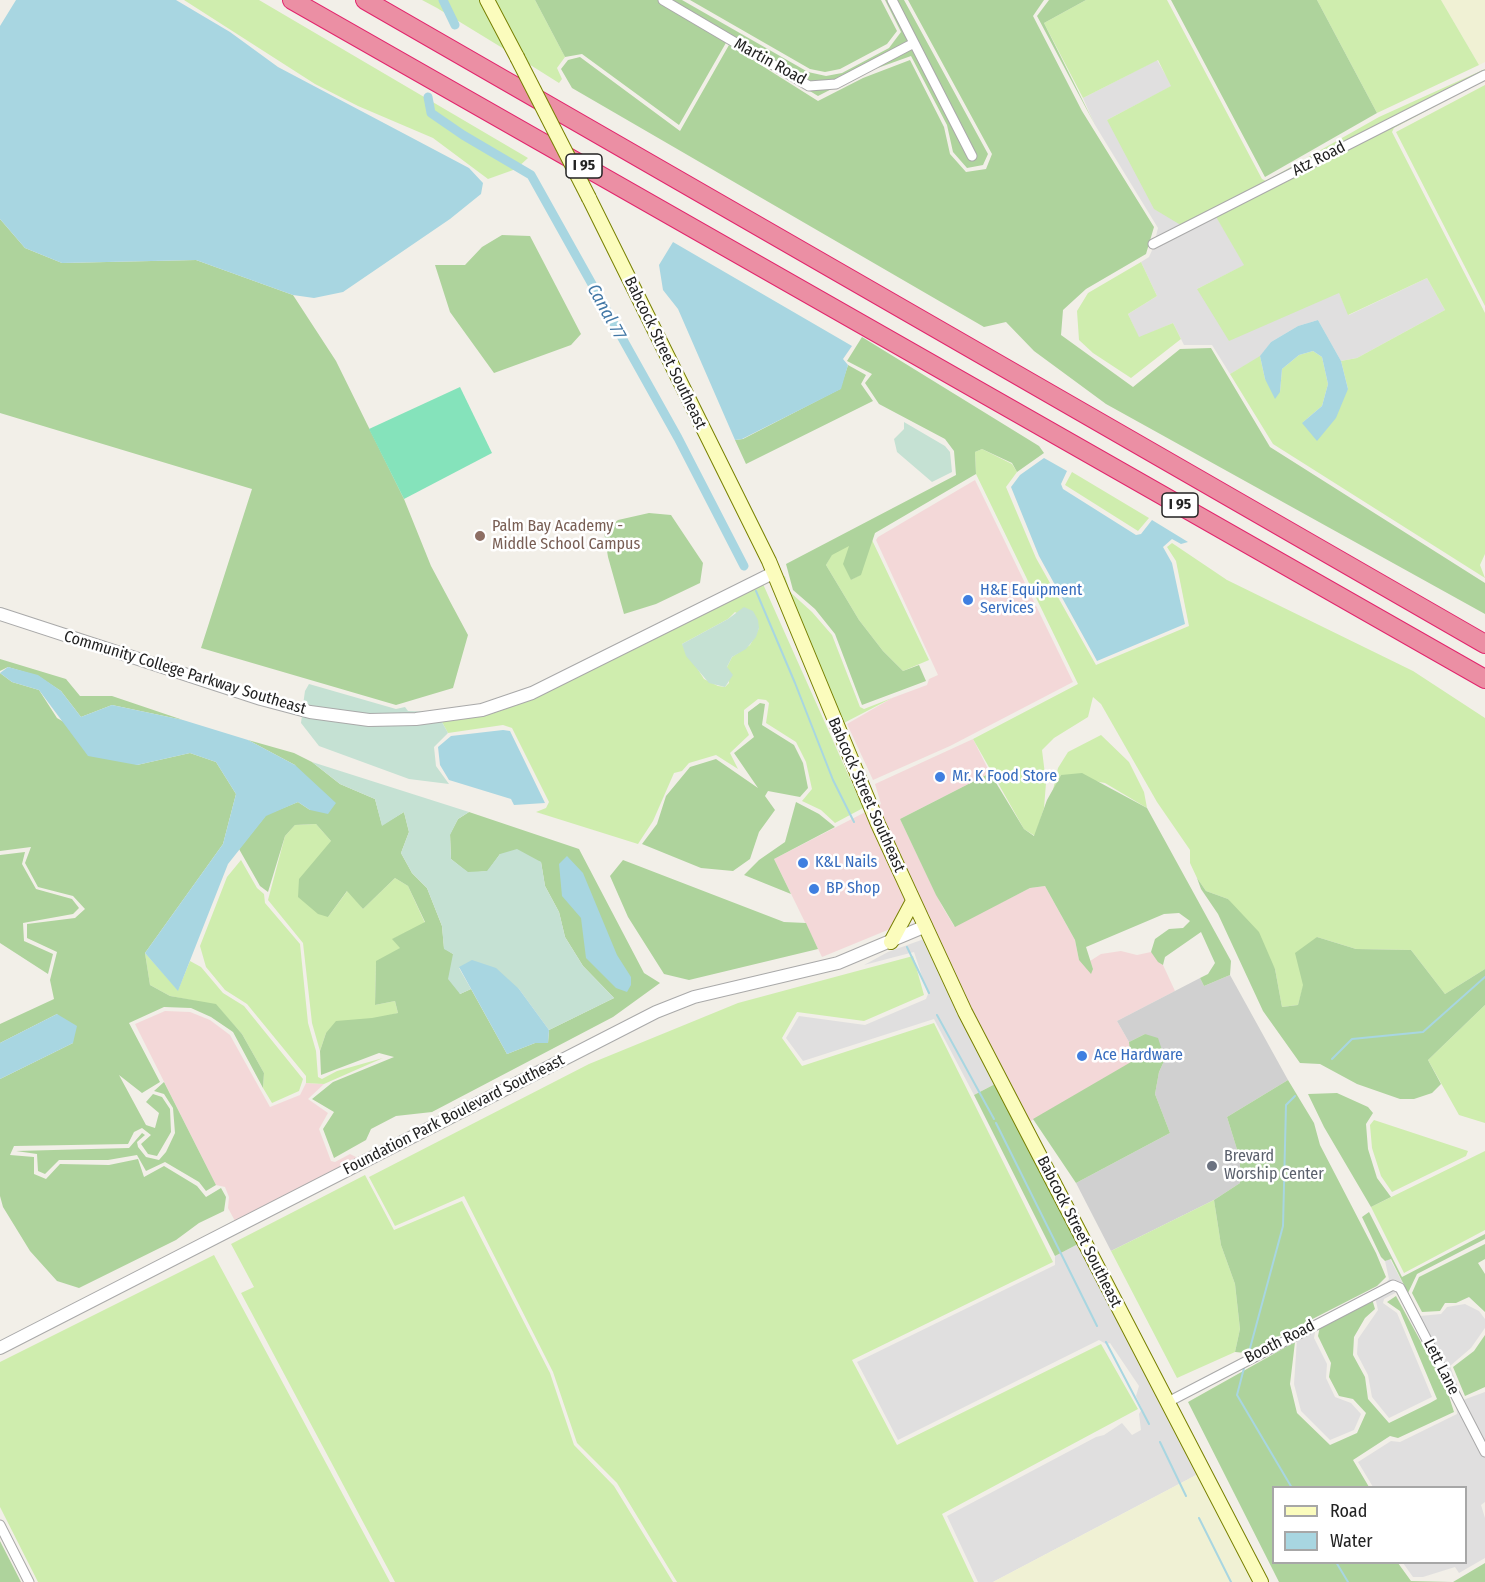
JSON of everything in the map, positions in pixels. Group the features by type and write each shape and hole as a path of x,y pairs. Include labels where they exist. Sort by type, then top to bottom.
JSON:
{"highway":[{"name":"I 95","path":"292,0 1485,679"},
{"name":"I 95","path":"364,0 1485,644"}],"main road":[{"name":"Babcock Street Southeast","path":"487,0 589,198 773,573 867,800 965,1012 1261,1582"},
{"path":"891,942 913,901"}],"street":[{"name":"Martin Road","path":"663,0 809,86 836,84 914,43"},
{"path":"892,0 972,156"},
{"name":"Atz Road","path":"1153,244 1485,75"},
{"name":"Community College Parkway Southeast","path":"0,614 261,699 310,712 369,720 416,719 482,710 532,693 773,573"},
{"name":"Foundation Park Boulevard Southeast","path":"0,1348 656,1012 694,997 838,963 926,926"},
{"name":"Booth Road","path":"1168,1402 1393,1285"},
{"name":"Lett Lane","path":"1393,1285 1401,1288 1485,1452"},
{"path":"0,1526 29,1582"}],"shaded area":[{"path":"1157,60 1172,86 1107,120 1215,214 1245,265 1197,289 1339,293 1349,315 1427,278 1445,310 1357,358 1341,361 1318,320 1298,326 1271,342 1260,357 1230,374 1212,345 1184,345 1173,323 1139,338 1128,314 1157,296 1141,262 1149,257 1158,228 1095,125 1083,98"},
{"name":"H&E Equipment Services","path":"975,480 1073,682 950,746 873,780 847,724 892,698 927,685 929,679 938,675 876,540"},
{"path":"973,739 990,773 900,819 954,926 1030,888 1045,886 1075,940 1079,960 1093,969 1090,961 1101,954 1121,951 1137,955 1151,952 1163,965 1175,991 1117,1021 1129,1042 1132,1062 1024,1125 930,923 929,913 822,957 774,859 881,804 875,784"},
{"path":"924,939 997,1083 974,1095 934,1019 803,1061 786,1038 799,1016 865,1025 926,999 928,994 914,952 864,965 888,952"},
{"path":"1230,975 1288,1080 1227,1117 1240,1159 1240,1183 1214,1200 1111,1251 1076,1183 1170,1133 1155,1094 1159,1072 1165,1059 1145,1034 1129,1042 1117,1021 1200,978 1204,986"},
{"path":"165,1011 190,1012 210,1020 230,1035 270,1107 300,1095 306,1083 324,1084 308,1099 328,1113 319,1129 331,1161 335,1162 350,1154 358,1158 235,1221 228,1208 229,1197 225,1187 216,1185 135,1024"},
{"path":"1080,1243 1200,1473 993,1582 978,1582 947,1516 1096,1437 1104,1435 1122,1423 1132,1435 1141,1430 1139,1414 1142,1409 1136,1396 1139,1386 1110,1343 1106,1344 1099,1340 898,1440 857,1362 1055,1265 1055,1256"},
{"path":"1390,1259 1420,1316 1441,1314 1447,1307 1465,1304 1479,1311 1485,1319 1485,1328 1471,1348 1450,1366 1463,1400 1485,1392 1485,1502 1481,1505 1485,1518 1485,1558 1459,1573 1455,1567 1423,1577 1413,1577 1404,1564 1467,1564 1467,1486 1372,1486 1358,1462 1391,1441 1400,1442 1457,1414 1456,1403 1397,1292 1384,1299 1383,1303 1397,1313 1432,1397 1389,1418 1372,1397 1368,1375 1357,1354 1358,1339 1378,1310 1375,1297 1389,1279 1385,1261"},
{"path":"1316,1327 1314,1338 1327,1364 1326,1378 1335,1397 1351,1403 1361,1414 1354,1430 1330,1440 1301,1411 1294,1384 1297,1339"}],"green space":[{"path":"184,0 259,0 528,158 516,169 488,179 433,138 358,106 315,84"},
{"path":"422,0 482,0 509,52 437,8"},
{"path":"492,0 535,0 565,57 557,68 562,79 559,83 524,61"},
{"path":"535,0 682,0 808,72 826,76 842,73 889,48 901,32 885,0 904,0 988,154 983,165 967,168 953,152 947,125 911,56 861,74 818,96 727,41 679,125 582,54 565,57"},
{"path":"690,0 881,0 897,31 887,44 840,69 825,72 810,69"},
{"path":"908,0 1044,0 1033,16 1082,111 1154,227 1146,254 1086,289 1063,310 1061,335 1133,387 1180,349 1211,348 1270,447 1485,583 1485,614 1106,404 1034,351 1006,322 984,327 572,88 561,69 568,60 580,57 680,131 729,45 818,101 863,78 910,60 944,127 950,154 966,172 986,169 992,154"},
{"path":"1049,0 1086,0 1044,23 1095,125 1037,16"},
{"path":"1086,0 1167,0 1262,179 1266,181 1379,117 1485,69 1485,80 1394,128 1392,132 1485,313 1485,554 1480,565 1485,578 1273,444 1230,374 1260,356 1265,379 1280,392 1282,369 1299,355 1313,351 1322,357 1328,384 1322,406 1302,423 1348,389 1341,361 1357,358 1445,310 1427,278 1348,315 1339,293 1229,341 1197,289 1244,265 1215,215 1184,227 1154,209 1107,120 1171,86 1158,60 1083,98 1044,23"},
{"path":"1171,0 1317,0 1377,113 1265,177"},
{"path":"1317,0 1441,0 1479,65 1377,113"},
{"path":"1441,0 1485,0 1485,62 1479,65"},
{"path":"1485,85 1485,306 1396,132"},
{"path":"0,219 25,248 62,263 196,260 293,295 336,361 404,499 431,566 468,635 453,688 396,705 201,648 252,489 0,413"},
{"path":"502,235 530,236 581,334 571,345 494,373 450,312 435,265 465,265 482,247"},
{"path":"1141,262 1157,296 1128,314 1139,337 1173,323 1181,339 1131,378 1093,353 1079,340 1077,311 1088,293"},
{"path":"862,337 1039,446 1044,453 1017,472 1012,463 982,449 975,452 976,474 875,533 861,575 851,580 843,564 849,546 832,555 826,565 859,620 883,651 903,671 919,665 926,681 862,705 835,634 815,609 793,590 786,564 956,475 954,451 945,439 879,404 865,383 872,374 847,361"},
{"path":"848,365 866,375 861,384 873,401 746,464 735,440 743,439 840,389"},
{"path":"460,387 492,453 404,499 369,429"},
{"path":"904,422 945,446 950,452 952,472 932,482 897,452 894,439 904,429"},
{"path":"982,449 1012,464 1017,472 1006,487 1036,558 1096,665 1189,626 1176,561 1167,547 1172,543 1227,580 1413,671 1485,718 1485,969 1445,994 1411,950 1356,949 1317,937 1298,1005 1282,1007 1275,969 1228,899 1206,891 1197,878 1190,863 1190,850 1157,802 1101,704 1093,697 1088,717 1054,738 1042,750 1046,783 1044,808 1035,836 1024,829 973,739 1078,684 976,474 975,452"},
{"path":"1072,472 1149,518 1138,531 1065,485"},
{"path":"649,513 671,515 703,563 700,583 656,604 624,614 608,557 604,532 618,520"},
{"path":"872,540 929,660 903,671 883,651 859,620 826,565 832,554 849,545 851,580 860,575"},
{"path":"785,576 790,592 832,635 860,707 864,709 892,698 840,725 780,578"},
{"path":"763,584 863,808 835,823 821,810 802,801 812,789 806,762 796,742 766,723 769,703 758,699 744,710 744,724 749,735 730,753 738,769 716,755 689,763 682,771 674,773 653,821 638,844 536,812 546,808 549,802 512,728 503,725 448,733 442,722 483,715 534,697","holes":["735,612 759,628 750,645 732,657 727,667 729,683 725,687 704,679 682,644 728,619"]},
{"path":"744,607 753,611 758,620 759,628 756,637 746,649 732,657 727,667 733,675 725,687 709,683 686,656 682,644 728,619"},
{"path":"0,659 66,679 80,696 112,696 183,720 112,705 81,717 61,691 38,676 8,667 0,671"},
{"path":"0,673 12,682 39,690 57,718 137,765 190,753 216,762 236,794 223,844 145,953 150,985 170,996 216,1004 242,1034 264,1073 263,1088 233,1032 211,1017 191,1008 164,1007 129,1023 160,1082 142,1093 119,1075 146,1125 155,1128 159,1113 146,1102 153,1094 162,1097 170,1109 171,1132 157,1156 148,1154 141,1144 151,1135 142,1128 134,1132 128,1144 14,1146 10,1155 34,1157 34,1174 46,1179 60,1164 109,1165 138,1159 144,1177 164,1166 197,1186 206,1197 221,1188 226,1197 224,1211 199,1223 176,1240 79,1288 57,1281 30,1251 3,1207 0,1196 0,1079 73,1043 57,1014 0,1043 0,1024 54,999 50,980 57,952 27,938 27,924 75,918 85,909 73,896 38,887 25,863 31,847 0,851"},
{"path":"309,684 396,709 405,707 408,711 437,712 369,715 303,705 305,691"},
{"path":"760,703 765,704 762,725 794,745 803,763 808,788 800,797 768,791 765,796 775,810 759,832 750,859 733,871 701,868 642,844 657,824 666,796 690,767 716,759 758,788 734,753 754,737 748,724 748,712"},
{"path":"302,715 442,722 448,733 434,747 436,766 449,784 409,779 319,746 301,723"},
{"path":"1101,735 1129,762 1144,792 1147,808 1105,783 1061,775 1053,790 1058,768 1068,752"},
{"path":"248,740 294,753 312,762 340,784 375,799 382,825 404,812 409,832 401,853 412,873 427,888 442,926 444,948 453,954 460,994 471,989 507,1054 535,1043 548,1043 549,1030 614,998 583,966 565,937 559,912 545,886 541,862 500,854 488,871 468,873 451,859 450,834 458,819 469,812 579,849 644,973 660,983 613,1017 432,1112 396,1116 371,1129 366,1140 334,1158 323,1129 334,1112 312,1099 333,1082 394,1057 379,1053 321,1075 320,1051 326,1033 336,1021 398,1013 395,1001 375,1005 376,961 400,948 392,939 425,922 408,886 395,878 363,909 347,891 328,917 318,914 298,897 299,879 331,841 316,824 295,825 285,836 268,892 260,886 239,849 266,815 298,802 310,810 295,765"},
{"path":"312,762 469,812 458,819 450,835 451,859 468,872 487,871 500,854 517,849 541,862 545,886 559,912 565,937 583,966 614,998 549,1030 519,989 459,968 471,989 460,994 448,979 453,954 444,949 442,926 427,888 412,873 401,853 409,832 404,812 382,826 375,799 340,784"},
{"path":"990,773 1024,829 1034,836 1047,800 1061,775 1082,773 1147,808 1231,961 1230,975 1204,986 1200,978 1208,974 1215,963 1201,932 1165,957 1163,965 1158,962 1151,952 1155,939 1169,929 1183,928 1190,921 1179,913 1164,914 1086,947 1093,969 1091,974 1079,960 1075,940 1045,886 1030,888 955,927 936,895 900,819"},
{"path":"796,802 819,814 835,827 774,859 791,894 744,875 759,860 785,842"},
{"path":"316,824 331,841 328,917 348,890 363,909 395,878 408,886 425,923 393,939 401,948 376,962 375,1005 395,1001 398,1013 326,1033 320,1051 312,1023 303,943 268,900 285,836 295,825"},
{"path":"25,852 22,864 36,889 72,899 79,908 73,914 23,923 24,941 53,954 48,974 0,943 0,855"},
{"path":"241,860 257,888 264,894 265,903 300,944 308,1023 316,1051 318,1077 322,1079 337,1071 383,1058 324,1084 306,1083 306,1076 247,1004 225,990 206,967 200,946 227,877"},
{"path":"623,860 784,922 806,923 818,949 689,980 664,974 628,917 610,876"},
{"path":"1197,878 1206,891 1228,899 1259,932 1275,969 1282,1007 1298,1005 1303,985 1295,953 1317,937 1356,949 1411,950 1445,994 1485,969 1485,1005 1428,1060 1441,1084 1432,1093 1414,1099 1400,1099 1357,1084 1320,1064 1300,1063 1263,1011 1218,914 1201,889"},
{"path":"145,953 178,990 190,961 201,967 223,993 244,1006 303,1079 299,1091 272,1103 263,1088 264,1073 242,1034 216,1005 170,996 150,985"},
{"path":"913,956 924,995 864,1021 797,1012 782,1038 802,1066 934,1023 1053,1262 852,1360 897,1445 1101,1344 1138,1409 942,1514 974,1582 677,1582 617,1483 577,1443 553,1372 464,1196 395,1226 369,1177 589,1064 738,1003"},
{"path":"1485,1005 1485,1123 1459,1115 1428,1060"},
{"path":"1145,1034 1158,1038 1165,1059 1159,1072 1155,1094 1170,1133 1076,1183 1033,1119 1131,1062 1129,1042"},
{"path":"1288,1080 1314,1123 1320,1145 1386,1277 1377,1286 1246,1353 1235,1352 1240,1329 1235,1284 1221,1245 1214,1200 1240,1183 1240,1159 1227,1117"},
{"path":"164,1082 216,1185 206,1191 199,1182 165,1162 146,1171 137,1155 108,1160 59,1160 45,1174 38,1171 37,1154 16,1151 129,1148 142,1133 145,1135 137,1142 138,1147 146,1157 159,1160 166,1152 175,1133 173,1108 164,1094 154,1091"},
{"path":"997,1083 1080,1243 1055,1256 974,1095"},
{"path":"1337,1093 1368,1107 1373,1113 1366,1124 1368,1149 1377,1178 1391,1197 1371,1207 1324,1127 1308,1094"},
{"path":"1374,1120 1468,1151 1466,1156 1392,1192 1381,1176 1372,1148 1370,1125"},
{"path":"1485,1151 1485,1230 1404,1273 1371,1207"},
{"path":"365,1175 394,1230 462,1201 550,1373 574,1445 614,1486 673,1582 395,1582 241,1293 254,1287 231,1244"},
{"path":"1214,1200 1221,1245 1235,1284 1240,1329 1235,1352 1177,1378 1111,1251"},
{"path":"1369,1212 1402,1277 1485,1234 1485,1239 1417,1274 1408,1293 1391,1259 1385,1261 1381,1257 1362,1217"},
{"path":"1485,1244 1485,1259 1478,1263 1485,1274 1485,1312 1469,1297 1456,1303 1445,1303 1440,1311 1422,1312 1412,1293 1419,1277"},
{"path":"214,1255 390,1582 38,1582 0,1507 0,1362"},
{"path":"1396,1296 1447,1390 1454,1412 1398,1438 1390,1436 1353,1460 1368,1486 1272,1486 1272,1564 1399,1564 1411,1581 1453,1582 1279,1582 1188,1402 1295,1342 1290,1384 1297,1413 1330,1445 1357,1433 1366,1413 1353,1399 1339,1396 1329,1377 1331,1363 1318,1336 1320,1326 1372,1299 1375,1309 1365,1318 1354,1337 1353,1355 1365,1377 1368,1399 1389,1423 1430,1403 1437,1399 1400,1311 1387,1302"},
{"path":"1485,1335 1485,1387 1465,1396 1453,1367 1474,1351"},
{"path":"1200,1473 1256,1582 993,1582"},
{"path":"0,1541 21,1582 0,1582"},
{"path":"1485,1563 1485,1582 1453,1582"}],"water":[{"path":"16,0 176,0 230,32 278,67 469,168 483,183 481,194 450,219 343,292 314,298 293,295 196,260 62,263 25,248 0,219 0,26"},
{"path":"673,242 852,346 843,359 848,365 841,389 742,439 735,440 678,309 663,290 659,265"},
{"path":"1318,320 1341,361 1348,389 1336,418 1317,441 1302,423 1322,406 1328,384 1322,357 1313,351 1299,355 1282,369 1280,392 1275,399 1265,379 1260,356 1271,342 1298,326"},
{"path":"1044,458 1067,471 1061,484 1063,489 1136,535 1141,534 1152,520 1188,542 1181,544 1172,539 1163,547 1172,563 1185,624 1097,661 1039,556 1011,487 1020,475"},
{"path":"8,667 38,675 61,691 81,717 112,705 183,720 248,740 295,765 336,803 328,814 310,810 298,802 266,816 228,864 178,991 145,953 223,844 236,794 216,762 190,753 137,765 88,756 39,690 12,682 0,673"},
{"path":"510,731 545,803 514,805 511,799 449,780 440,765 438,747 451,736"},
{"path":"567,856 583,873 617,955 631,977 631,985 627,992 616,988 586,958 581,918 562,896 559,864"},
{"path":"472,960 496,968 519,989 549,1030 548,1043 535,1043 507,1054 459,967"},
{"path":"57,1014 77,1026 73,1043 0,1079 0,1043"}],"waterway":[{"name":"Canal 77","path":"443,0 455,25"},
{"name":"Canal 77","path":"428,97 431,113 463,135 531,175 678,438 744,566"},
{"path":"756,591 833,780 854,822"},
{"path":"907,947 929,993"},
{"path":"1332,1059 1352,1039 1423,1032 1485,977"},
{"path":"937,1015 994,1119"},
{"path":"1249,1352 1283,1226 1286,1105 1295,1096"},
{"path":"996,1123 1097,1326"},
{"path":"1106,1342 1149,1424"},
{"path":"1244,1368 1237,1395 1291,1486"},
{"path":"1160,1442 1186,1496"},
{"path":"1199,1518 1231,1582"},
{"path":"1337,1564 1348,1582"}],"place":[{"name":"Palm Bay Academy - Middle School Campus","path":"480,536"},
{"name":"H&E Equipment Services","path":"968,600"},
{"name":"Mr. K Food Store","path":"940,777"},
{"name":"K&L Nails","path":"803,863"},
{"name":"BP Shop","path":"814,889"},
{"name":"Ace Hardware","path":"1082,1056"},
{"name":"Brevard Worship Center","path":"1212,1166"}]}
